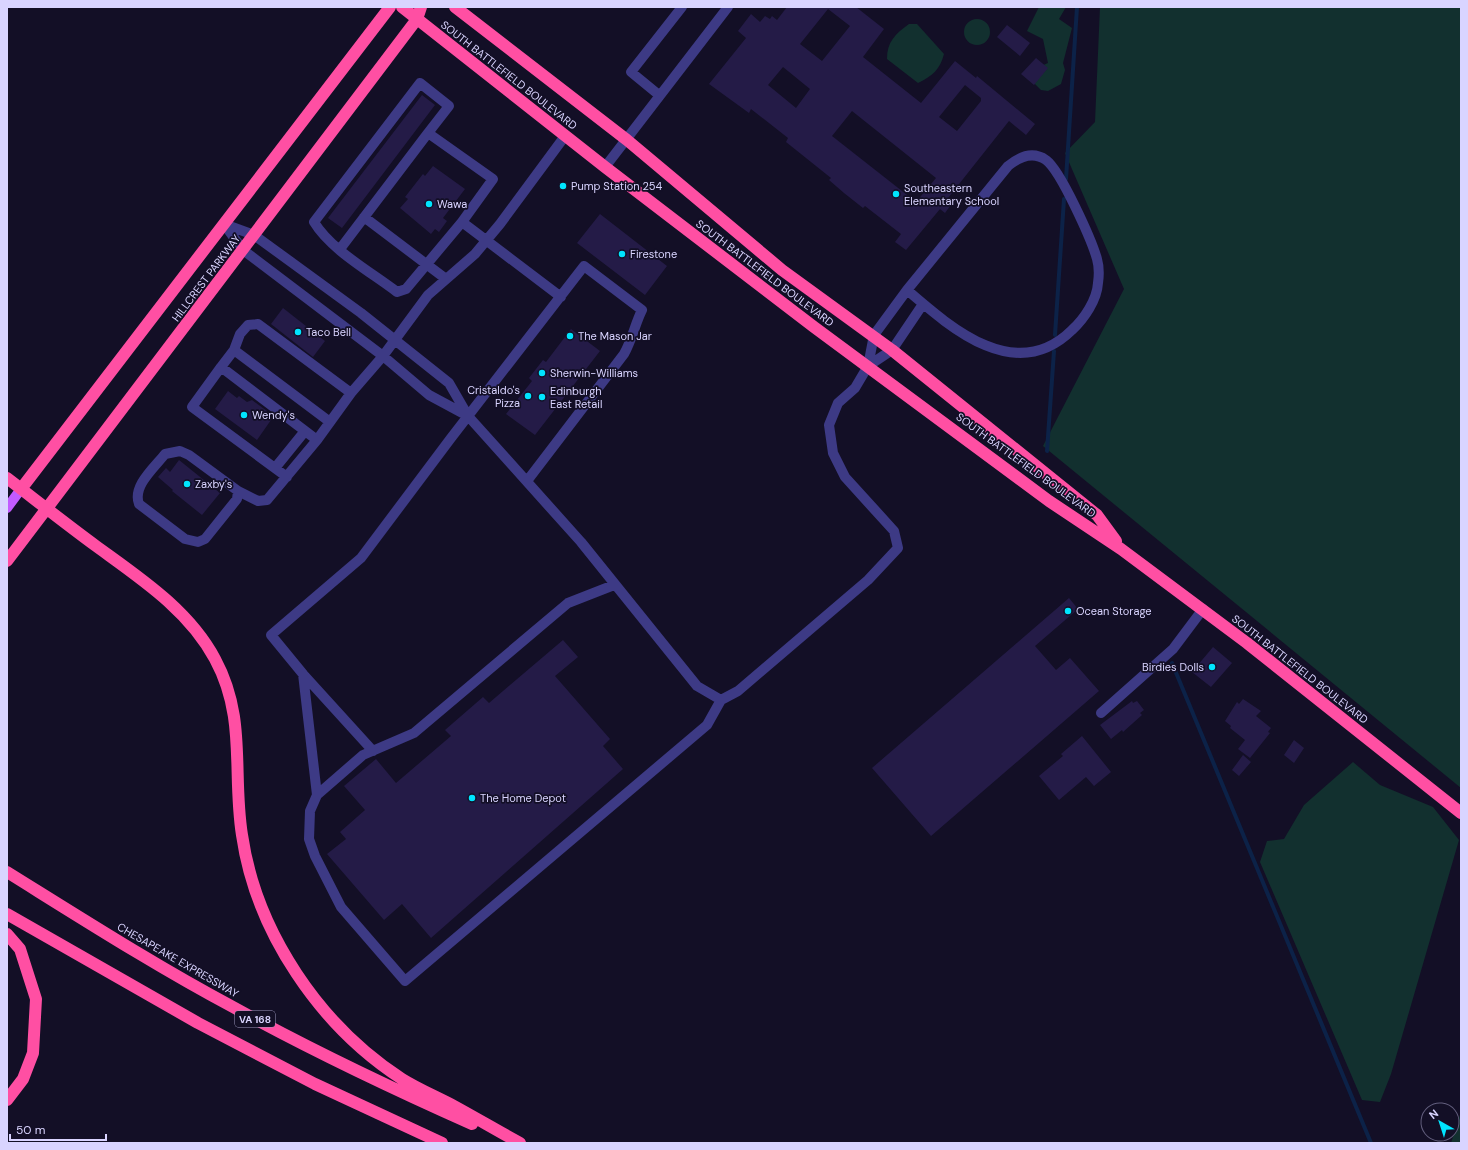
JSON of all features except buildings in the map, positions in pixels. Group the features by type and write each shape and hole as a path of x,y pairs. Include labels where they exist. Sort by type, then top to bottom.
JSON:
{"highway":[{"name":"HILLCREST PARKWAY","path":"21,489 390,7"},
{"name":"SOUTH BATTLEFIELD BOULEVARD","path":"402,7 605,167 868,366 1049,501 1121,549 1247,642 1461,813"},
{"name":"HILLCREST PARKWAY","path":"7,561 417,19 421,7"},
{"name":"SOUTH BATTLEFIELD BOULEVARD","path":"455,7 626,140 782,270 874,335 1097,515 1121,549"},
{"path":"7,478 150,586 176,608 205,643 230,692 234,706 238,743 238,800 242,836 250,874 263,911 276,938 306,986 340,1027 370,1054 402,1079 520,1143"},
{"name":"CHESAPEAKE EXPRESSWAY","path":"7,872 124,945 232,1007 363,1074 515,1143"},
{"name":"VA 168","path":"7,914 198,1023 315,1084 442,1143"},
{"path":"7,934 20,949 36,999 33,1054 23,1079 7,1100"}],"main road":[{"name":"HILLCREST PARKWAY","path":"7,508 21,489"}],"lane":[{"path":"660,95 631,72 682,7"},
{"path":"605,167 728,7"},
{"path":"340,249 428,133 449,106 420,83 314,222 321,234 340,249 397,292 406,290 462,222 493,179 428,133"},
{"path":"238,491 237,499 205,539 198,542 185,539 139,504 136,496 138,489 165,454 173,451 180,451 189,455 238,491 258,501 267,500 287,477 351,393 383,356 428,295 474,254 487,239 565,136"},
{"path":"614,585 568,604 414,733 363,755 317,794 310,811 309,839 315,856 341,908 405,981 708,726 721,700 738,691 868,580 898,548 894,531 845,477 833,453 829,425 838,403 855,388 868,366 874,335 907,290 1008,166 1018,158 1032,155 1046,160 1055,170 1087,231 1098,261 1098,285 1090,308 1066,336 1050,346 1035,352 998,351 981,345 923,304 907,290"},
{"path":"364,217 446,279"},
{"path":"462,222 487,239 561,297"},
{"path":"224,224 254,235 395,339 449,383 468,416 581,542 614,585 697,686 721,700"},
{"path":"224,224 243,250 383,356 429,394 468,416"},
{"path":"373,751 303,674 271,634 361,558 584,266 642,310 636,321 630,344 624,354 527,481"},
{"path":"868,366 892,350 923,304"},
{"path":"287,477 192,407 234,350 240,334 248,326 258,324 351,393"},
{"path":"234,350 330,422"},
{"path":"221,367 316,440"},
{"path":"275,468 305,431"},
{"path":"1101,713 1173,649 1203,610"},
{"path":"303,674 317,794"}],"green space":[{"path":"1039,7 1066,7 1059,19 1072,28 1063,63 1065,70 1061,84 1048,91 1041,90 1034,83 1039,67 1048,63 1043,39 1027,31"},
{"path":"1100,7 1461,7 1461,788 1043,446 1124,289 1065,153 1095,122"},
{"path":"977,19 986,23 990,32 986,41 977,45 968,41 964,32 968,23"},
{"path":"909,24 917,24 944,54 935,72 918,83 887,59 890,43 900,31"},
{"path":"1353,762 1380,785 1433,807 1459,840 1391,1074 1380,1102 1362,1100 1260,862 1267,841 1284,839 1304,805"},
{"path":"1461,1112 1461,1143 1451,1143 1460,1142"}],"waterway":[{"path":"1066,179 1077,7"},
{"path":"1055,335 1064,199"},
{"path":"1047,451 1054,351"},
{"path":"1172,663 1371,1143"}],"place":[{"name":"Pump Station 254","path":"563,186"},
{"name":"Southeastern Elementary School","path":"896,194"},
{"name":"Wawa","path":"429,204"},
{"name":"Firestone","path":"622,254"},
{"name":"Taco Bell","path":"298,332"},
{"name":"The Mason Jar","path":"570,336"},
{"name":"Sherwin-Williams","path":"542,373"},
{"name":"Cristaldo's Pizza","path":"528,396"},
{"name":"Edinburgh East Retail","path":"542,397"},
{"name":"Wendy's","path":"244,415"},
{"name":"Zaxby's","path":"187,484"},
{"name":"Ocean Storage","path":"1068,611"},
{"name":"Birdies Dolls","path":"1212,667"},
{"name":"The Home Depot","path":"472,798"}]}
